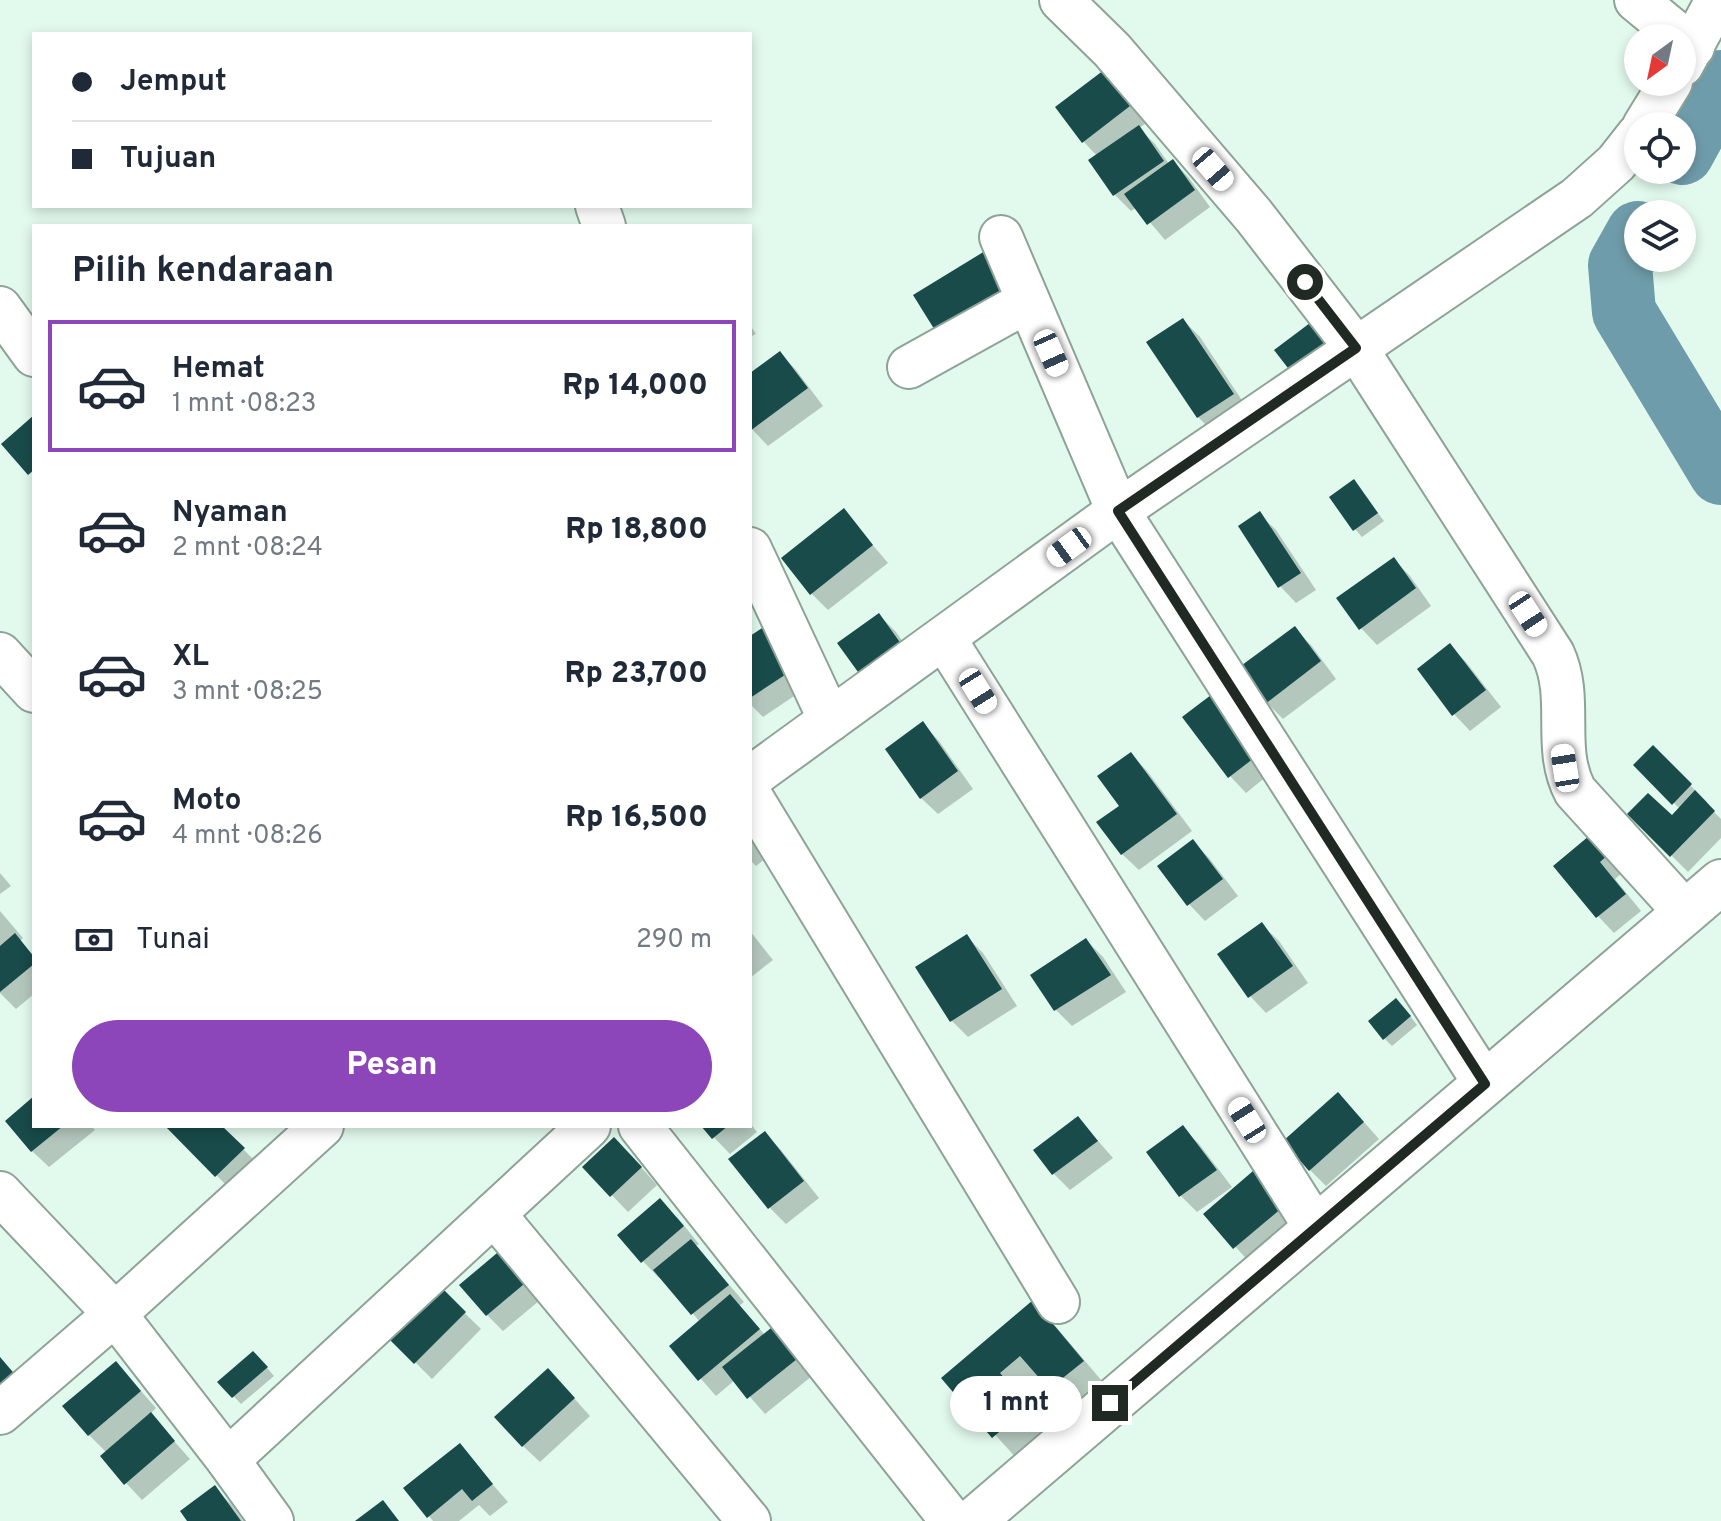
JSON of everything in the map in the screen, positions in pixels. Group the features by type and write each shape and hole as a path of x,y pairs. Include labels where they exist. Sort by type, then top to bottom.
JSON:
{"main road":[{"path":"973,1521 1721,882"}],"street":[{"path":"1061,0 1112,50 1254,216 1356,348 1553,654 1563,685 1562,750 1565,768 1575,791 1685,912"},
{"path":"1636,0 1658,24"},
{"path":"1696,41 1717,0"},
{"path":"752,777 1118,511 1577,198 1624,153"},
{"path":"1001,237 1118,511 1485,1084"},
{"path":"909,367 1028,301"},
{"path":"0,308 32,352"},
{"path":"752,553 830,720"},
{"path":"944,638 1315,1227"},
{"path":"0,654 32,689"},
{"path":"752,798 1058,1302"},
{"path":"0,1413 115,1314 320,1128"},
{"path":"228,1460 587,1128"},
{"path":"642,1128 952,1521"},
{"path":"0,1193 115,1314 272,1521"},
{"path":"494,1214 749,1521"}],"building":[{"path":"1104,70 1130,106 1082,143 1055,107"},
{"path":"1139,125 1164,161 1113,196 1088,160"},
{"path":"1173,159 1195,190 1147,225 1124,194"},
{"path":"985,251 1013,297 941,340 913,295"},
{"path":"1318,317 1342,348 1298,381 1274,350"},
{"path":"1183,318 1234,394 1197,418 1146,342"},
{"path":"780,351 808,388 752,430 752,372"},
{"path":"32,417 32,472 28,475 1,444"},
{"path":"1354,479 1378,513 1353,531 1329,497"},
{"path":"844,508 873,545 810,595 781,558"},
{"path":"1260,511 1301,573 1278,588 1238,526"},
{"path":"1394,557 1416,588 1359,630 1336,598"},
{"path":"879,613 909,655 894,666 885,653 858,672 837,643"},
{"path":"765,626 794,669 752,697 752,635"},
{"path":"1295,626 1321,661 1265,704 1238,668"},
{"path":"1450,643 1486,690 1452,716 1417,669"},
{"path":"1211,695 1258,755 1228,778 1182,717"},
{"path":"923,721 958,771 920,799 885,749"},
{"path":"1653,745 1692,784 1672,805 1633,765"},
{"path":"1131,752 1177,814 1121,855 1096,822 1119,806 1097,776"},
{"path":"1695,790 1715,811 1670,857 1627,814 1648,793 1672,815"},
{"path":"1601,826 1618,846 1600,862 1626,894 1596,918 1553,866"},
{"path":"1193,839 1223,879 1187,906 1157,866"},
{"path":"1262,922 1293,966 1248,998 1217,954"},
{"path":"15,933 32,954 32,966 0,992 0,946"},
{"path":"967,934 1002,989 950,1022 915,967"},
{"path":"1086,938 1111,975 1054,1011 1030,975"},
{"path":"1396,998 1411,1016 1383,1040 1368,1021"},
{"path":"1338,1092 1364,1122 1309,1171 1283,1141"},
{"path":"32,1098 32,1128 61,1128 31,1152 5,1121"},
{"path":"1078,1116 1098,1141 1052,1175 1033,1150"},
{"path":"1183,1125 1217,1170 1179,1197 1146,1152"},
{"path":"167,1128 224,1128 245,1148 215,1177"},
{"path":"703,1128 726,1128 712,1139"},
{"path":"765,1131 804,1181 768,1209 728,1159"},
{"path":"614,1137 642,1167 610,1197 582,1167"},
{"path":"1253,1171 1283,1207 1233,1249 1203,1214"},
{"path":"660,1198 684,1226 641,1263 617,1235"},
{"path":"691,1239 729,1285 691,1315 653,1270"},
{"path":"509,1243 536,1274 486,1316 459,1285"},
{"path":"441,1287 466,1312 414,1364 389,1339"},
{"path":"730,1294 760,1329 698,1381 669,1346"},
{"path":"1033,1300 1084,1361 1049,1389 1020,1356 1000,1373 1029,1407 992,1438 941,1378"},
{"path":"776,1324 802,1355 747,1399 722,1367"},
{"path":"253,1351 268,1367 232,1398 217,1382"},
{"path":"0,1357 18,1378 0,1394"},
{"path":"116,1361 141,1391 88,1436 62,1406"},
{"path":"548,1368 575,1398 522,1447 494,1417"},
{"path":"151,1412 175,1441 124,1485 100,1456"},
{"path":"460,1443 493,1484 472,1501 462,1489 427,1518 403,1488"},
{"path":"215,1485 241,1521 187,1521 180,1511"},
{"path":"383,1500 399,1521 355,1521"}],"waterway":[{"path":"1696,128 1721,82"},
{"path":"1624,258 1620,265 1624,312 1721,473"}],"route":[{"path":"1110,1403 1485,1084 1118,511 1356,348 1305,282"}]}
